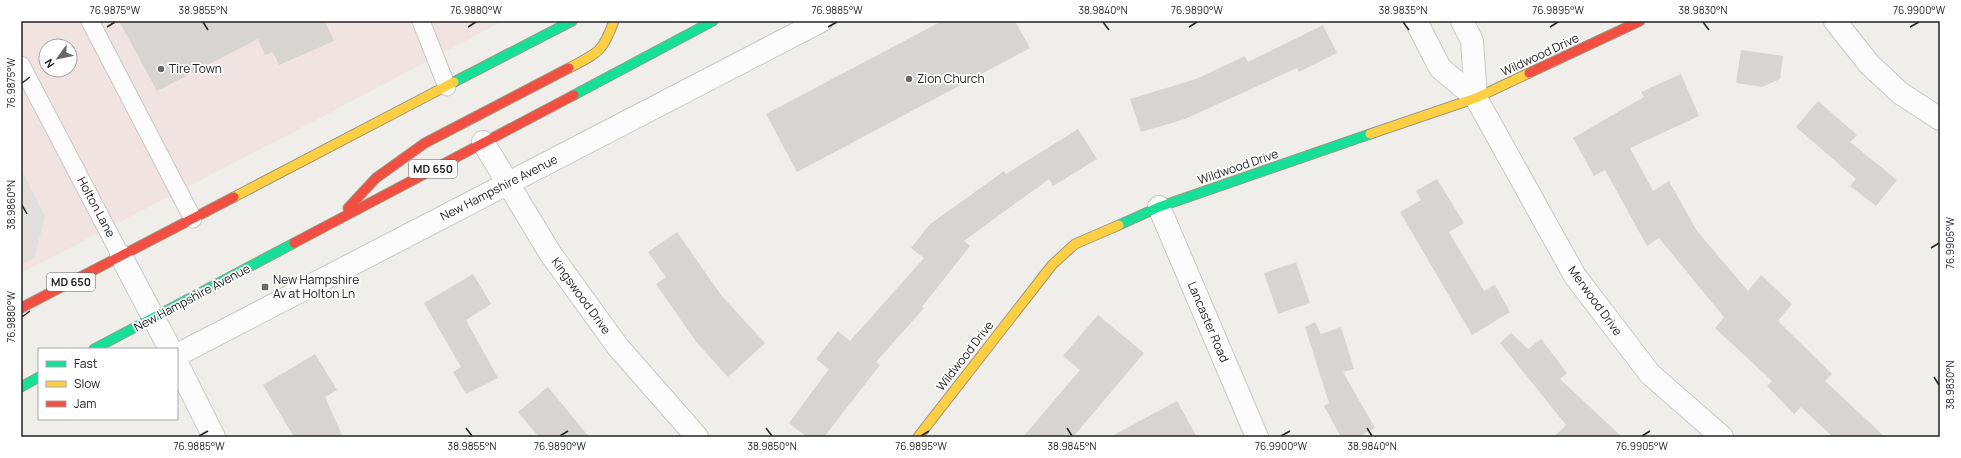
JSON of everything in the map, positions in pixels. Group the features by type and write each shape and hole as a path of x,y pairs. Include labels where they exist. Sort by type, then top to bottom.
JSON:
{"main road":[{"name":"MD 650","path":"21,308 572,21"},
{"path":"334,222 376,178 425,142 597,53 606,43 614,21"},
{"name":"New Hampshire Avenue","path":"96,348 713,21"},
{"name":"Wildwood Drive","path":"918,437 1052,265 1075,244 1159,207 1476,98 1640,21"},
{"path":"21,387 38,378"}],"street":[{"name":"New Hampshire Avenue","path":"178,354 821,21"},
{"name":"Merwood Drive","path":"1416,21 1440,68 1476,98 1575,276 1650,374 1722,437"},
{"name":"Merwood Drive","path":"1462,21 1472,41 1476,98"},
{"path":"1835,21 1869,64 1900,93 1940,119"},
{"name":"Kingswood Drive","path":"483,142 550,253 618,347 697,437"},
{"name":"Lancaster Road","path":"1159,207 1257,437"},
{"name":"Holton Lane","path":"122,256 169,348"},
{"path":"178,365 214,437"}],"lane":[{"path":"90,21 193,219"},
{"path":"420,21 447,87"},
{"name":"Holton Lane","path":"21,65 122,256"}],"shaded area":[{"path":"21,21 503,21 284,137 21,273"},
{"path":"21,169 45,217 34,258 21,264"}],"building":[{"path":"119,21 325,21 334,41 279,65 273,52 265,55 258,39 157,91"},
{"path":"942,21 1015,21 1030,48 797,172 766,114"},
{"path":"1323,25 1337,53 1299,72 1297,68 1185,119 1141,132 1130,99 1196,79 1245,56 1248,62"},
{"path":"1741,50 1783,56 1780,79 1762,87 1736,83"},
{"path":"1681,74 1699,116 1630,148 1653,191 1669,181 1697,231 1748,291 1761,275 1792,304 1778,321 1832,374 1825,381 1885,437 1833,437 1801,407 1794,414 1767,386 1772,381 1715,328 1724,317 1659,238 1647,246 1605,170 1594,176 1573,138 1644,97 1641,92"},
{"path":"1818,101 1857,135 1850,142 1897,180 1876,206 1850,186 1856,179 1796,127"},
{"path":"1078,129 1097,159 1053,186 1049,179 964,241 970,246 922,307 924,308 876,362 880,365 824,437 807,437 789,423 829,369 816,359 838,331 850,341 924,258 911,248 929,225 1004,171 1006,174"},
{"path":"1437,179 1464,223 1449,232 1484,291 1495,285 1510,312 1472,335 1400,212 1421,200 1416,191"},
{"path":"677,232 721,295 765,343 728,377 697,343 656,284 666,277 648,252"},
{"path":"1296,262 1310,303 1278,314 1264,273"},
{"path":"473,274 491,304 466,320 498,378 466,394 453,372 461,367 424,303"},
{"path":"1098,315 1144,353 1073,437 1023,437 1080,370 1063,356"},
{"path":"1315,322 1321,334 1341,327 1354,369 1343,372 1375,428 1358,437 1341,437 1324,406 1329,403 1305,327"},
{"path":"1511,333 1528,349 1541,339 1567,373 1560,379 1622,437 1554,437 1566,425 1500,343"},
{"path":"315,354 337,390 325,397 343,437 294,437 263,385"},
{"path":"548,387 589,437 539,437 518,412"},
{"path":"1177,401 1197,437 1110,437"}],"traffic: fast":[{"path":"454,82 572,21"},
{"path":"574,95 713,21"},
{"path":"1119,225 1159,207 1370,134"},
{"path":"96,348 294,243"},
{"path":"21,387 38,378"}],"traffic: slow":[{"path":"569,68 593,55 602,46 614,21"},
{"path":"1370,134 1476,98 1529,73"},
{"path":"234,197 454,82"},
{"path":"918,437 1052,265 1075,244 1119,225"}],"traffic: jam":[{"path":"1529,73 1640,21"},
{"path":"348,208 376,178 425,143 569,68"},
{"path":"294,243 574,95"},
{"path":"21,308 234,197"}],"place":[{"name":"Tire Town","path":"161,69"},
{"name":"Zion Church","path":"909,79"},
{"name":"New Hampshire Av at Holton Ln","path":"265,287"}]}
